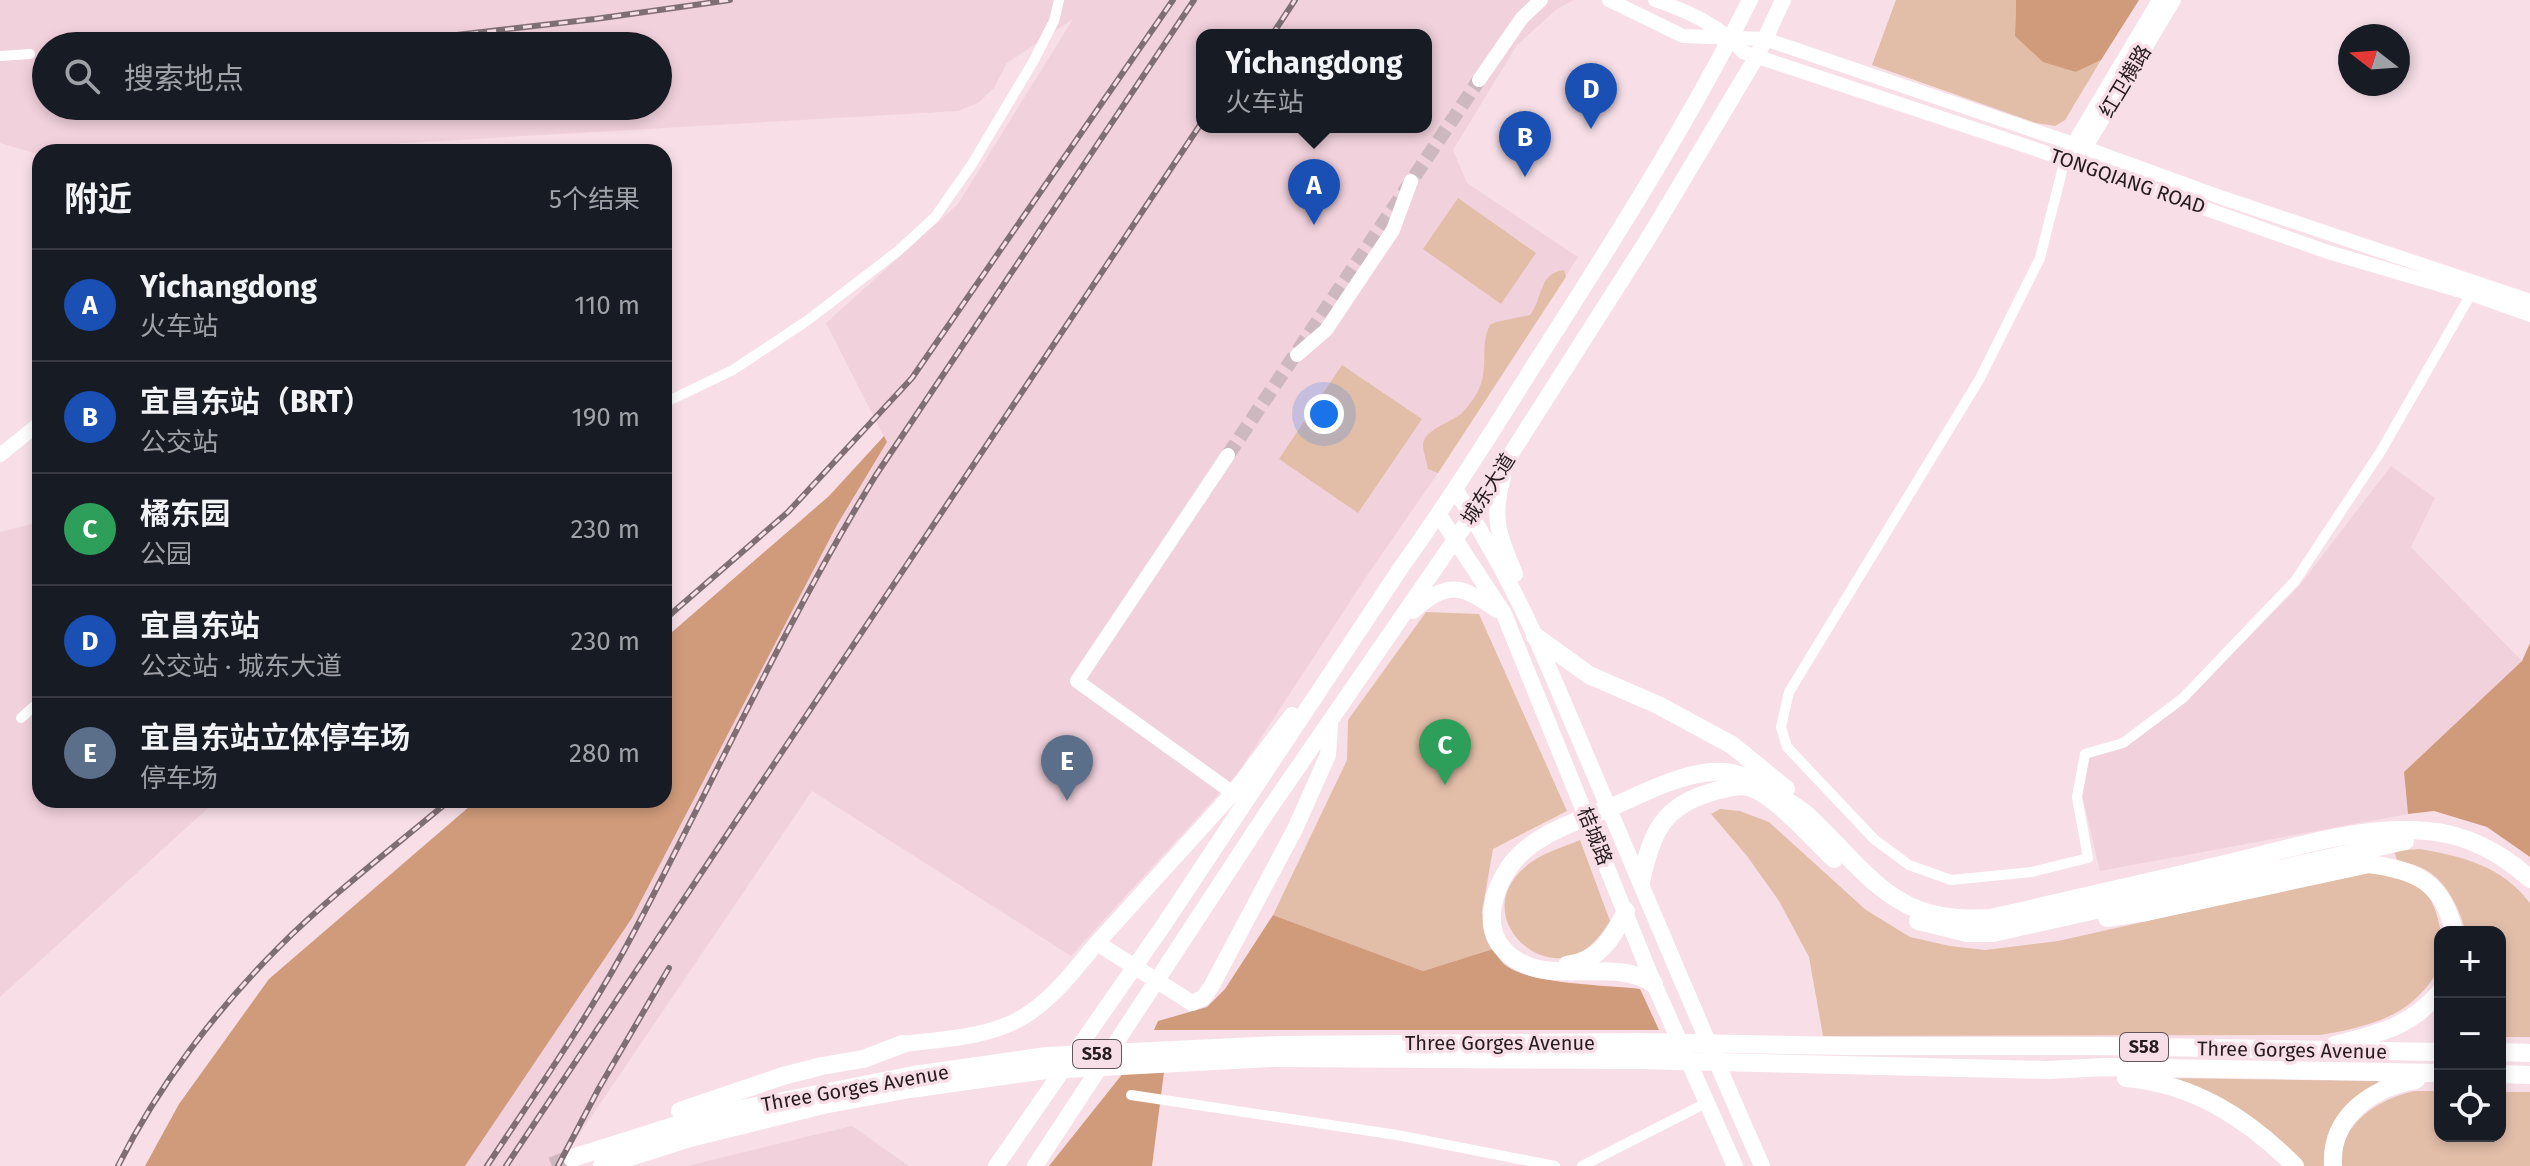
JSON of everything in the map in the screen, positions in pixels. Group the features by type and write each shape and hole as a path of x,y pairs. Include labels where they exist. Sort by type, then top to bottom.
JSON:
{"highway":[{"path":"1535,636 1589,675 1658,705 1732,745 1781,784 1805,813 1872,880 1918,910 1963,919 1991,918 2320,841 2380,832 2426,831 2462,838 2512,862 2530,876"},
{"path":"1654,984 1638,975 1546,971 1531,967 1506,953 1498,944 1491,921 1498,887 1510,865 1528,848 1557,834 1701,774 1733,773 1755,780 1805,813"},
{"path":"1640,798 1705,779 1734,780 1771,800 1856,881 1890,908 1915,920 1967,933 1993,933 2146,912 2369,864 2395,867 2415,874 2432,887 2443,902 2452,926"},
{"path":"1641,882 1647,853 1659,826 1670,812 1685,801 1701,795 1732,787 1749,787"},
{"path":"1557,834 1515,871 1504,887 1498,921 1501,934 1509,946 1530,961 1547,965 1579,964 1601,951 1626,911"},
{"path":"1993,933 2392,842 2420,839 2447,844 2495,862 2530,890"},
{"path":"2312,1051 2373,1035 2408,1021 2434,998"},
{"name":"Three Gorges Avenue","path":"903,1044 863,1059 783,1076 639,1124 572,1158 702,1117 914,1075 1047,1056 1280,1045 1637,1051 1852,1065 2048,1070 2106,1067 2434,1074"},
{"name":"Three Gorges Avenue","path":"602,1166 690,1138 823,1105 1046,1070 1271,1058 1847,1046 2094,1046 2434,1052"},
{"path":"2506,1052 2530,1053"},
{"path":"2048,1070 2149,1080 2190,1091 2224,1108 2282,1152 2295,1166"},
{"path":"2506,1074 2530,1075"},
{"path":"2333,1166 2337,1135 2349,1113 2366,1098 2397,1083 2434,1075"}],"main road":[{"path":"1479,80 1522,18 1541,0"},
{"path":"1609,0 1683,36 1731,38"},
{"name":"TONGQIANG ROAD","path":"1655,0 1686,11 1731,38 1743,52 2071,161 2328,252 2471,294 2530,315"},
{"name":"城东大道","path":"996,1166 1163,926 1439,515 1606,253 1750,0"},
{"name":"城东大道","path":"1035,1166 1270,808 1510,456 1649,237 1757,56 1783,0"},
{"name":"红卫横路","path":"2071,161 2159,0"},
{"name":"红卫横路","path":"2078,146 2174,0"},
{"name":"TONGQIANG ROAD","path":"1731,38 1765,39 2530,301"},
{"path":"1297,355 1326,330 1393,230 1411,181"},
{"path":"0,455 32,429"},
{"path":"1228,455 1077,681 1233,793"},
{"path":"1510,456 1498,495 1496,522 1535,636"},
{"name":"桔城路","path":"1455,489 1472,515 1535,636 1641,882 1677,974 1762,1166"},
{"name":"桔城路","path":"1439,515 1504,614 1654,984 1735,1166"},
{"path":"903,1044 968,1036 1001,1027 1022,1018 1056,990 1233,793 1400,569"},
{"path":"1397,625 1429,598 1446,589 1463,589 1504,614"},
{"path":"1097,943 1192,1003 1203,998 1295,829 1328,755 1330,723"}],"street":[{"path":"672,399 733,370 808,320 898,251 935,217 972,164 1033,62 1054,21 1059,0"},
{"path":"0,56 30,54"},
{"path":"2071,161 2040,258 1979,380 1789,692 1781,727 1787,747 1874,839 1909,865 1951,880 2032,872 2088,858 2077,797 2085,754 2123,743 2183,698 2295,581 2381,451 2471,294"},
{"path":"21,718 32,708"},
{"path":"1131,1095 1397,1135 1555,1166"},
{"path":"1582,1166 1708,1102"}],"shaded area":[{"path":"0,0 1574,0 1557,9 1517,45 1453,150 1467,183 1578,257 1238,773 1071,956 812,791 558,1166 465,1166 632,918 837,525 887,443 826,323 958,204 1073,19 1007,63 994,88 978,103 958,111 389,144 32,144 32,153 0,143"},
{"path":"1896,0 2016,0 2015,36 2076,72 2101,60 2065,120 2055,126 2036,123 1872,65"},
{"path":"2016,0 2139,0 2101,60 2076,72 2043,62 2015,36"},
{"path":"1458,198 1536,253 1501,304 1423,249"},
{"path":"1564,270 1566,277 1438,473 1428,469 1423,447 1425,439 1462,413 1479,388 1490,325 1530,315 1545,281"},
{"path":"1342,365 1422,419 1358,513 1279,459"},
{"path":"884,436 887,442 837,525 632,918 465,1166 145,1166 179,1104 269,979 468,808 672,808 672,632 829,496"},
{"path":"2391,466 2435,498 2411,547 2522,661 2404,772 2408,814 2100,871 2082,795 2089,757 2123,747 2182,705 2299,586"},
{"path":"32,524 32,808 208,808 0,997 0,532"},
{"path":"1426,612 1479,614 1567,811 1493,849 1482,912 1493,949 1423,971 1273,915 1347,760 1348,720"},
{"path":"2530,643 2530,857 2487,827 2434,811 2408,814 2404,772 2522,661"},
{"path":"1720,809 1740,811 1769,822 1866,910 1910,937 1985,950 2058,941 2380,869 2412,882 2432,903 2439,926 2434,926 2434,976 2417,997 2393,1014 2369,1024 2320,1035 1823,1036 1809,957 1779,901 1747,856 1711,814"},
{"path":"1580,840 1610,921 1595,941 1576,955 1556,958 1537,953 1521,942 1509,927 1505,908 1509,888 1524,868 1537,858"},
{"path":"2420,849 2481,865 2507,880 2530,903 2530,1037 2506,1037 2506,926 2464,926 2460,913 2438,879 2419,867 2397,860 2394,851"},
{"path":"1273,915 1423,971 1493,949 1504,964 1531,976 1569,983 1640,989 1659,1030 1154,1030 1158,1021 1207,1007 1225,989"},
{"path":"1124,1072 1164,1072 1152,1166 1049,1166"},
{"path":"2160,1078 2378,1081 2378,1087 2326,1166 2304,1166"},
{"path":"2434,1091 2434,1142 2506,1142 2506,1092 2530,1092 2530,1166 2340,1166 2346,1137 2354,1126 2374,1107 2400,1095"},
{"path":"852,1126 909,1166 687,1166 785,1142"}],"tunnel":[{"path":"1228,455 1479,80"},
{"path":"552,1166 572,1158"}],"railway":[{"path":"483,32 730,0"},
{"path":"672,613 788,512 912,378 1173,0"},
{"path":"487,1166 564,1050 618,961 781,643 876,475 1194,0"},
{"path":"1276,29 1295,0"},
{"path":"506,1166 1196,131"},
{"path":"118,1166 170,1078 211,1023 256,971 320,908 440,808"},
{"path":"558,1166 669,968"}],"place":[{"name":"宜昌东站","path":"1591,129"},
{"name":"宜昌东站（BRT）","path":"1525,177"},
{"name":"Yichangdong","path":"1314,225"},
{"name":"橘东园","path":"1445,785"},
{"name":"宜昌东站立体停车场","path":"1067,801"}]}
